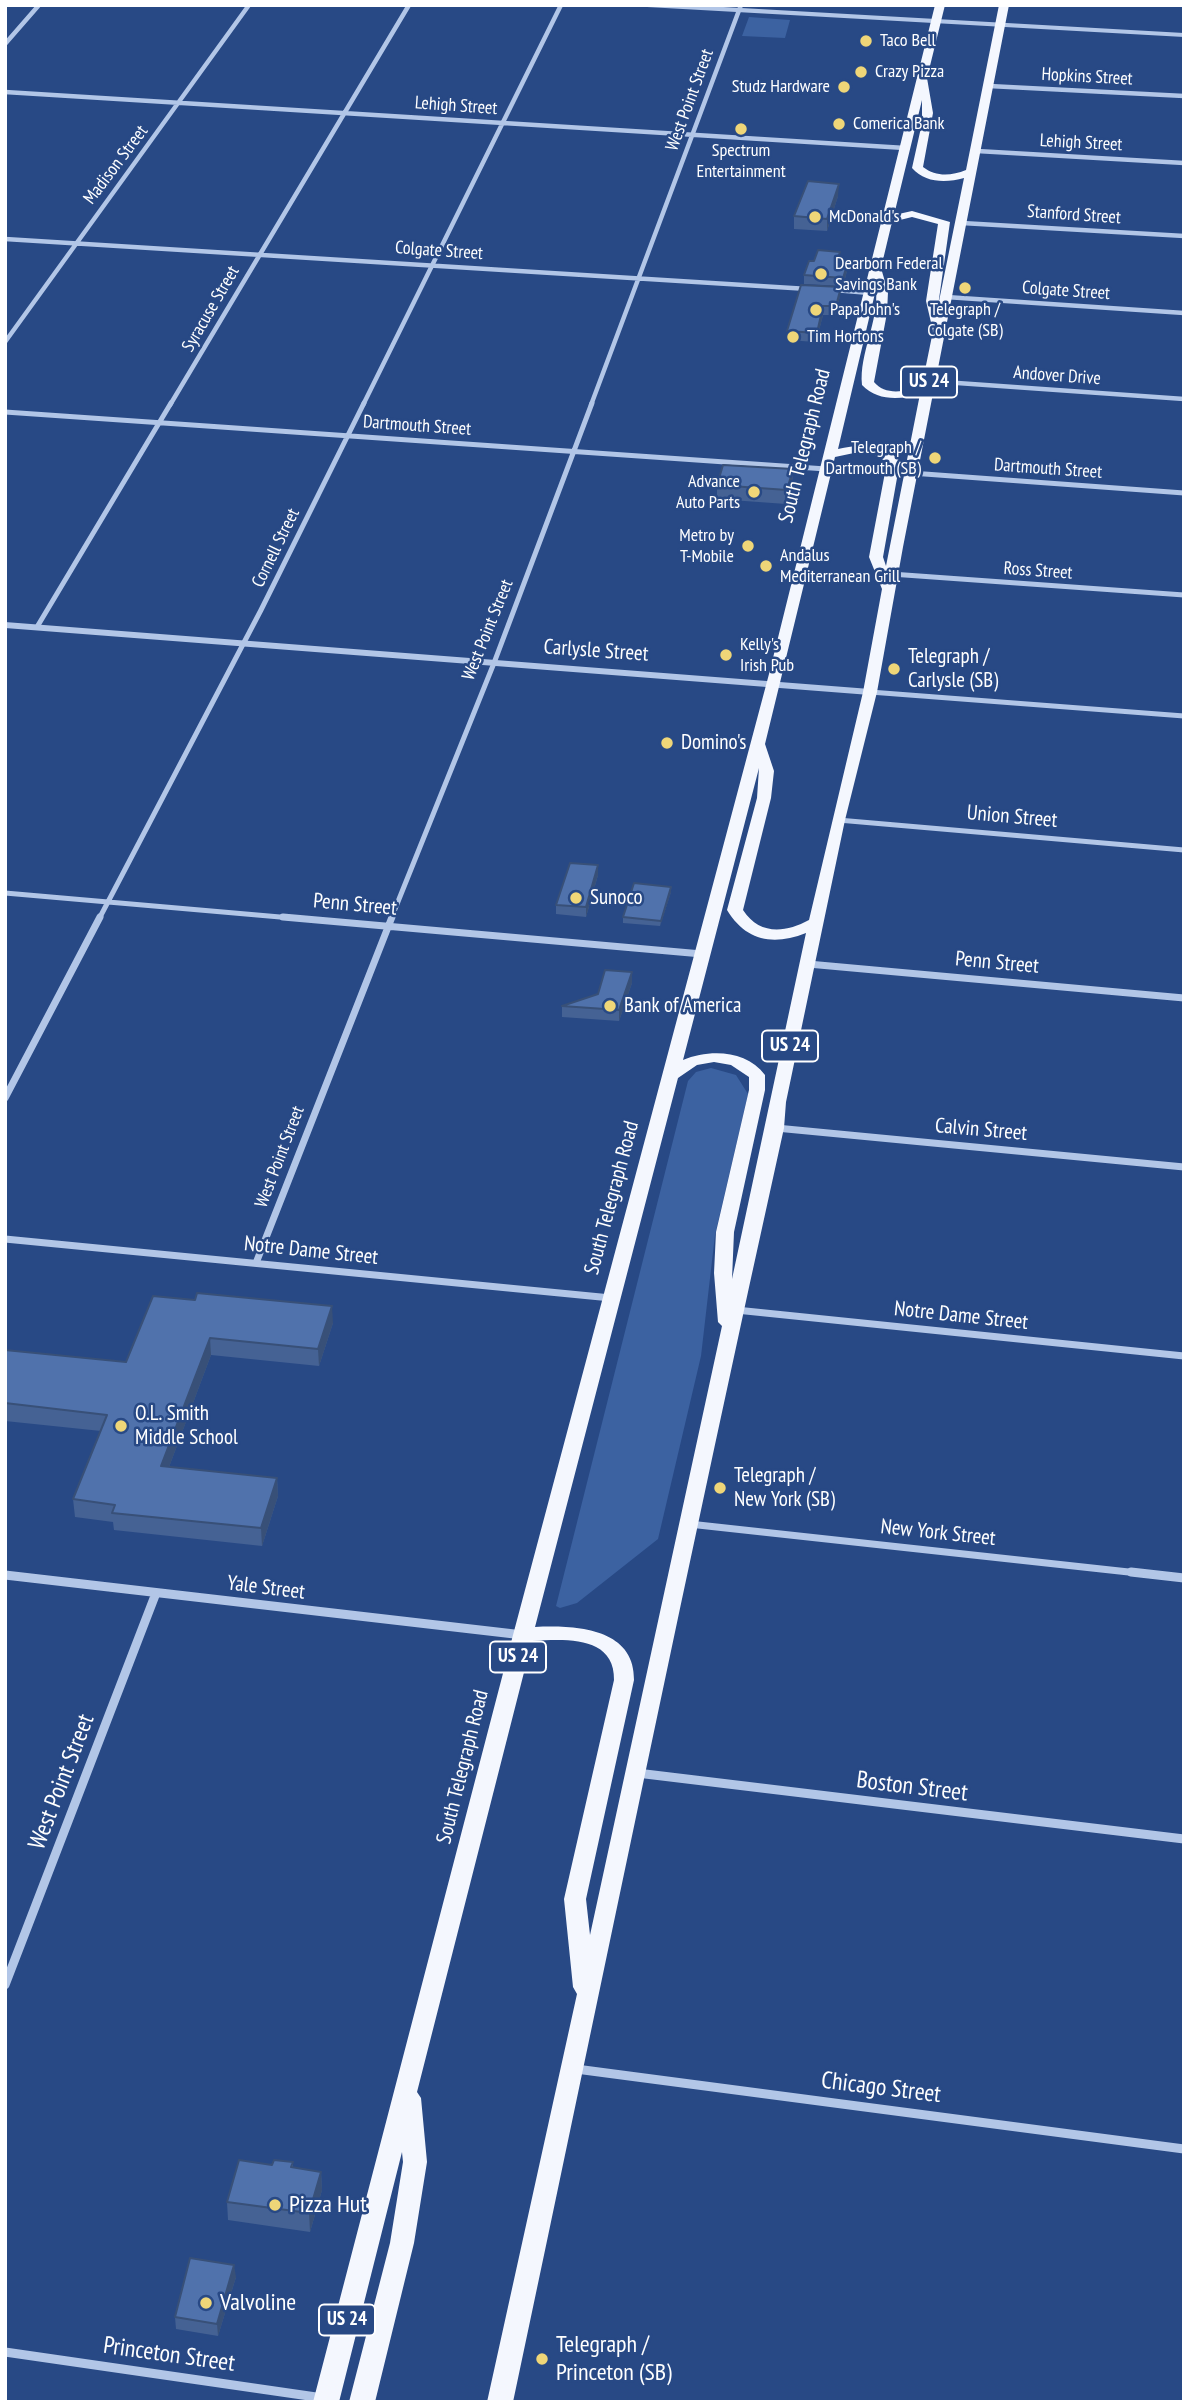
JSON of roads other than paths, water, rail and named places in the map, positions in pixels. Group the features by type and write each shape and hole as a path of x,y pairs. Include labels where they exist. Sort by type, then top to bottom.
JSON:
{"main road":[{"name":"South Telegraph Road","path":"326,2400 523,1635 773,684 940,5"},
{"name":"US 24","path":"500,2402 636,1773 681,1550 689,1524 775,1128 838,820 870,692 889,581 977,151 1003,7"},
{"path":"922,78 930,102 917,168 925,174 940,177 971,172"},
{"path":"887,220 912,214 944,222 931,297 931,313 939,332"},
{"path":"876,266 883,286 883,310 868,370 868,385 873,390 910,394 928,384"},
{"path":"828,462 863,449 878,452 894,461 876,558 889,581"},
{"path":"757,743 767,771 764,798 735,910 741,923 748,929 775,935 803,930 817,922"},
{"path":"671,1075 681,1066 703,1057 734,1062 749,1068 757,1075 757,1090 725,1232 723,1273 729,1340"},
{"path":"523,1635 566,1633 589,1638 609,1646 620,1655 624,1664 624,1680 575,1899 586,2005"},
{"path":"362,2402 402,2243 415,2162 408,2084"}],"street":[{"path":"5,44 38,5"},
{"name":"Madison Street","path":"5,342 249,5"},
{"name":"Syracuse Street","path":"37,627 409,5"},
{"name":"Cornell Street","path":"5,1098 243,643 561,5"},
{"path":"647,5 740,8 1184,35"},
{"name":"West Point Street","path":"256,1263 387,925 488,673 495,663 638,278 695,135 740,8"},
{"name":"Hopkins Street","path":"989,86 1184,96"},
{"name":"Lehigh Street","path":"5,93 905,148"},
{"name":"Lehigh Street","path":"977,151 1184,163"},
{"name":"Stanford Street","path":"962,223 1184,236"},
{"name":"Colgate Street","path":"5,239 810,289"},
{"path":"823,290 870,293"},
{"name":"Colgate Street","path":"946,297 1184,313"},
{"name":"Andover Drive","path":"928,384 1184,399"},
{"name":"Dartmouth Street","path":"5,412 573,451 828,462"},
{"name":"Dartmouth Street","path":"911,473 1184,493"},
{"name":"Ross Street","path":"889,581 1184,595"},
{"name":"Carlysle Street","path":"5,625 1184,716"},
{"name":"Union Street","path":"838,820 1184,849"},
{"name":"Penn Street","path":"5,892 703,954"},
{"name":"Penn Street","path":"807,964 1184,998"},
{"name":"Calvin Street","path":"775,1128 1184,1167"},
{"name":"Notre Dame Street","path":"5,1239 612,1298"},
{"name":"Notre Dame Street","path":"735,1310 1184,1356"},
{"name":"New York Street","path":"689,1524 1184,1578"},
{"name":"Yale Street","path":"5,1575 523,1635"},
{"name":"West Point Street","path":"5,1985 156,1593"},
{"name":"Boston Street","path":"636,1773 1184,1839"},
{"name":"Chicago Street","path":"572,2069 1184,2149"},
{"name":"Princeton Street","path":"5,2352 326,2400"}],"place":[{"name":"Taco Bell","path":"866,41"},
{"name":"Crazy Pizza","path":"861,72"},
{"name":"Studz Hardware","path":"844,87"},
{"name":"Comerica Bank","path":"839,124"},
{"name":"Spectrum Entertainment","path":"741,129"},
{"name":"McDonald's","path":"815,217"},
{"name":"Dearborn Federal Savings Bank","path":"821,274"},
{"name":"Telegraph / Colgate (SB)","path":"965,288"},
{"name":"Papa John's","path":"816,310"},
{"name":"Tim Hortons","path":"793,337"},
{"name":"Telegraph / Dartmouth (SB)","path":"935,458"},
{"name":"Advance Auto Parts","path":"754,492"},
{"name":"Metro by T-Mobile","path":"748,546"},
{"name":"Andalus Mediterranean Grill","path":"766,566"},
{"name":"Kelly's Irish Pub","path":"726,655"},
{"name":"Telegraph / Carlysle (SB)","path":"894,669"},
{"name":"Domino's","path":"667,743"},
{"name":"Sunoco","path":"576,898"},
{"name":"Bank of America","path":"610,1006"},
{"name":"O.L. Smith Middle School","path":"121,1426"},
{"name":"Telegraph / New York (SB)","path":"720,1488"},
{"name":"Pizza Hut","path":"275,2205"},
{"name":"Valvoline","path":"206,2303"},
{"name":"Telegraph / Princeton (SB)","path":"542,2359"}]}
